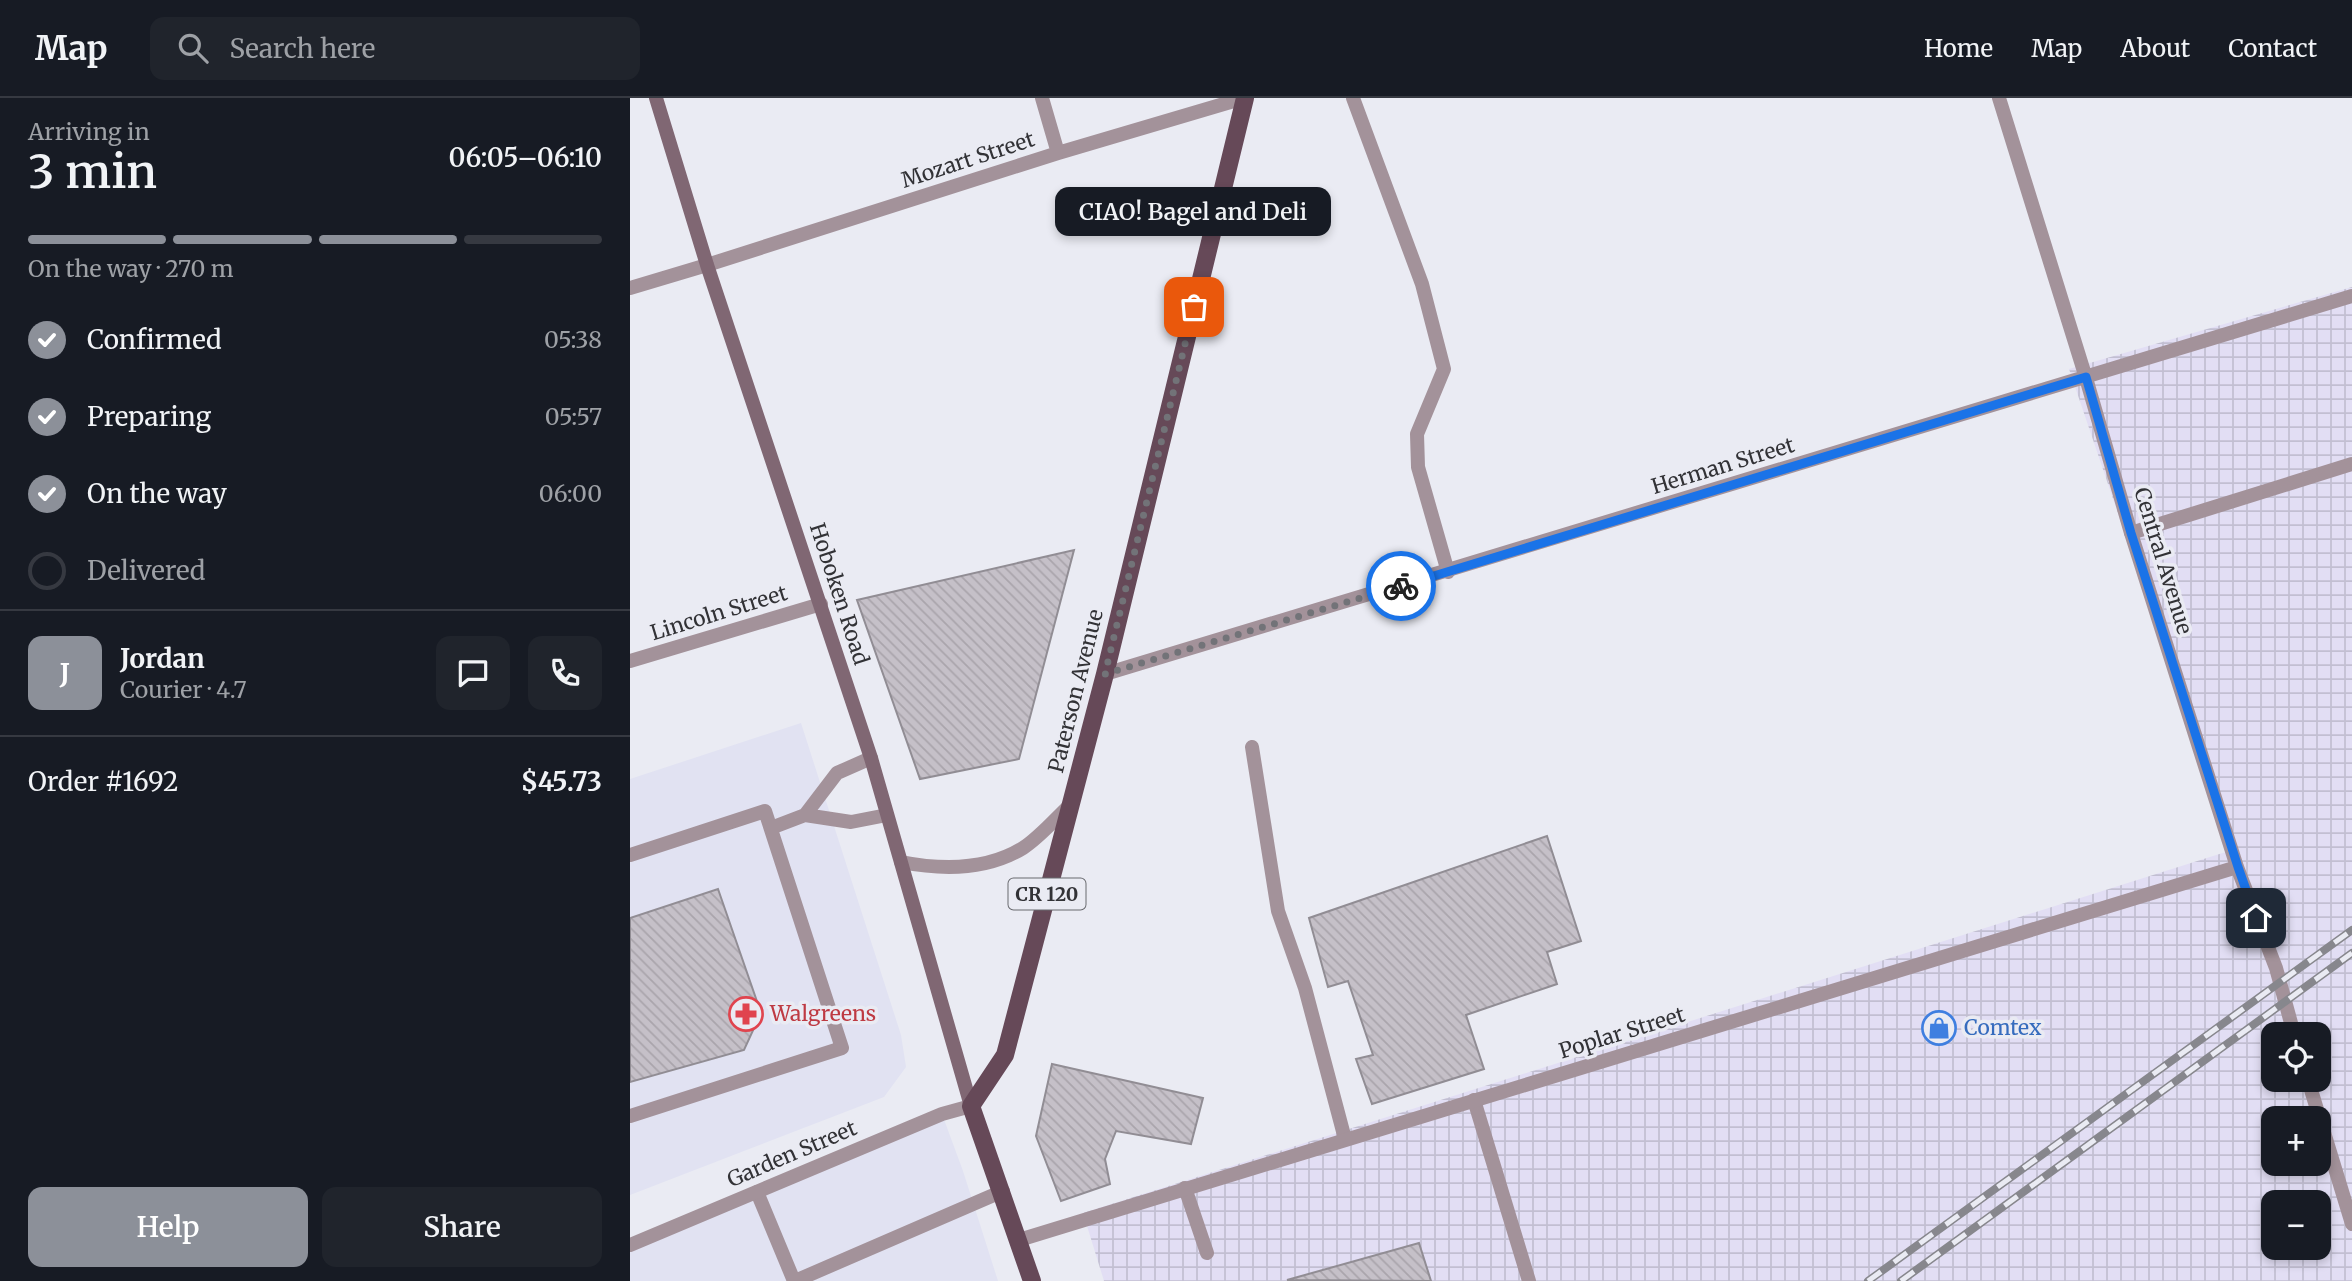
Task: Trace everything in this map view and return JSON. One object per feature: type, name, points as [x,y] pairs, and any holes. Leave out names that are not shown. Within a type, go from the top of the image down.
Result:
[{"type":"main road","name":"Paterson Avenue","points":[[971,1106],[1004,1055],[1105,674],[1245,98]]},
{"type":"main road","points":[[971,1106],[1003,1191],[1032,1281]]},
{"type":"street","name":"Hoboken Road","points":[[656,98],[707,265],[871,758],[971,1106]]},
{"type":"street","points":[[1042,98],[1059,153]]},
{"type":"street","name":"Mozart Street","points":[[630,288],[1059,153],[1245,98]]},
{"type":"street","points":[[1353,98],[1422,284],[1444,369],[1417,434],[1418,467],[1448,572]]},
{"type":"street","name":"Central Avenue","points":[[1999,98],[2086,377],[2131,533],[2238,867],[2276,968],[2291,1022]]},
{"type":"street","name":"Herman Street","points":[[1105,674],[2352,296]]},
{"type":"street","points":[[2131,533],[2352,464]]},
{"type":"street","name":"Lincoln Street","points":[[630,661],[821,604]]},
{"type":"street","points":[[1252,747],[1278,911],[1305,988],[1345,1139]]},
{"type":"street","points":[[805,815],[837,774],[871,758]]},
{"type":"street","points":[[901,862],[958,868],[999,860],[1024,847],[1071,804]]},
{"type":"street","points":[[630,856],[765,810],[842,1048],[630,1116]]},
{"type":"street","points":[[771,828],[805,815],[851,822],[887,815]]},
{"type":"street","name":"Poplar Street","points":[[1019,1240],[2238,867]]},
{"type":"street","points":[[2312,1092],[2352,1224]]},
{"type":"street","points":[[1474,1100],[1530,1281]]},
{"type":"street","name":"Garden Street","points":[[630,1245],[942,1114],[971,1106]]},
{"type":"street","points":[[1185,1188],[1207,1252]]},
{"type":"street","points":[[757,1192],[794,1281],[1003,1191]]},
{"type":"shaded area","points":[[2352,287],[2352,1281],[1104,1281],[1083,1213],[2232,850],[2069,369]]},
{"type":"shaded area","points":[[801,723],[901,1035],[906,1067],[884,1097],[630,1195],[630,779]]},
{"type":"shaded area","points":[[942,1114],[998,1281],[630,1281],[630,1245]]},
{"type":"building","points":[[1074,550],[1019,759],[920,779],[857,600]]},
{"type":"building","points":[[1547,836],[1581,941],[1547,952],[1557,984],[1466,1015],[1484,1069],[1372,1104],[1356,1059],[1373,1055],[1348,981],[1328,987],[1309,918]]},
{"type":"building","points":[[718,889],[761,1013],[744,1050],[630,1082],[630,918]]},
{"type":"building","points":[[1052,1064],[1203,1098],[1191,1144],[1116,1131],[1105,1159],[1110,1184],[1061,1201],[1036,1136]]},
{"type":"building","points":[[1419,1243],[1431,1281],[1287,1280]]},
{"type":"railway","points":[[1868,1281],[2352,930]]},
{"type":"railway","points":[[1901,1281],[2352,953]]},
{"type":"way so far","points":[[1194,307],[1105,674],[1401,586]]},
{"type":"place","name":"CIAO! Bagel and Deli","points":[[1194,307]]},
{"type":"place","name":"Walgreens","points":[[746,1014]]},
{"type":"place","name":"Comtex","points":[[1939,1028]]},
{"type":"route","points":[[1401,586],[2086,377],[2131,533],[2256,918]]}]
